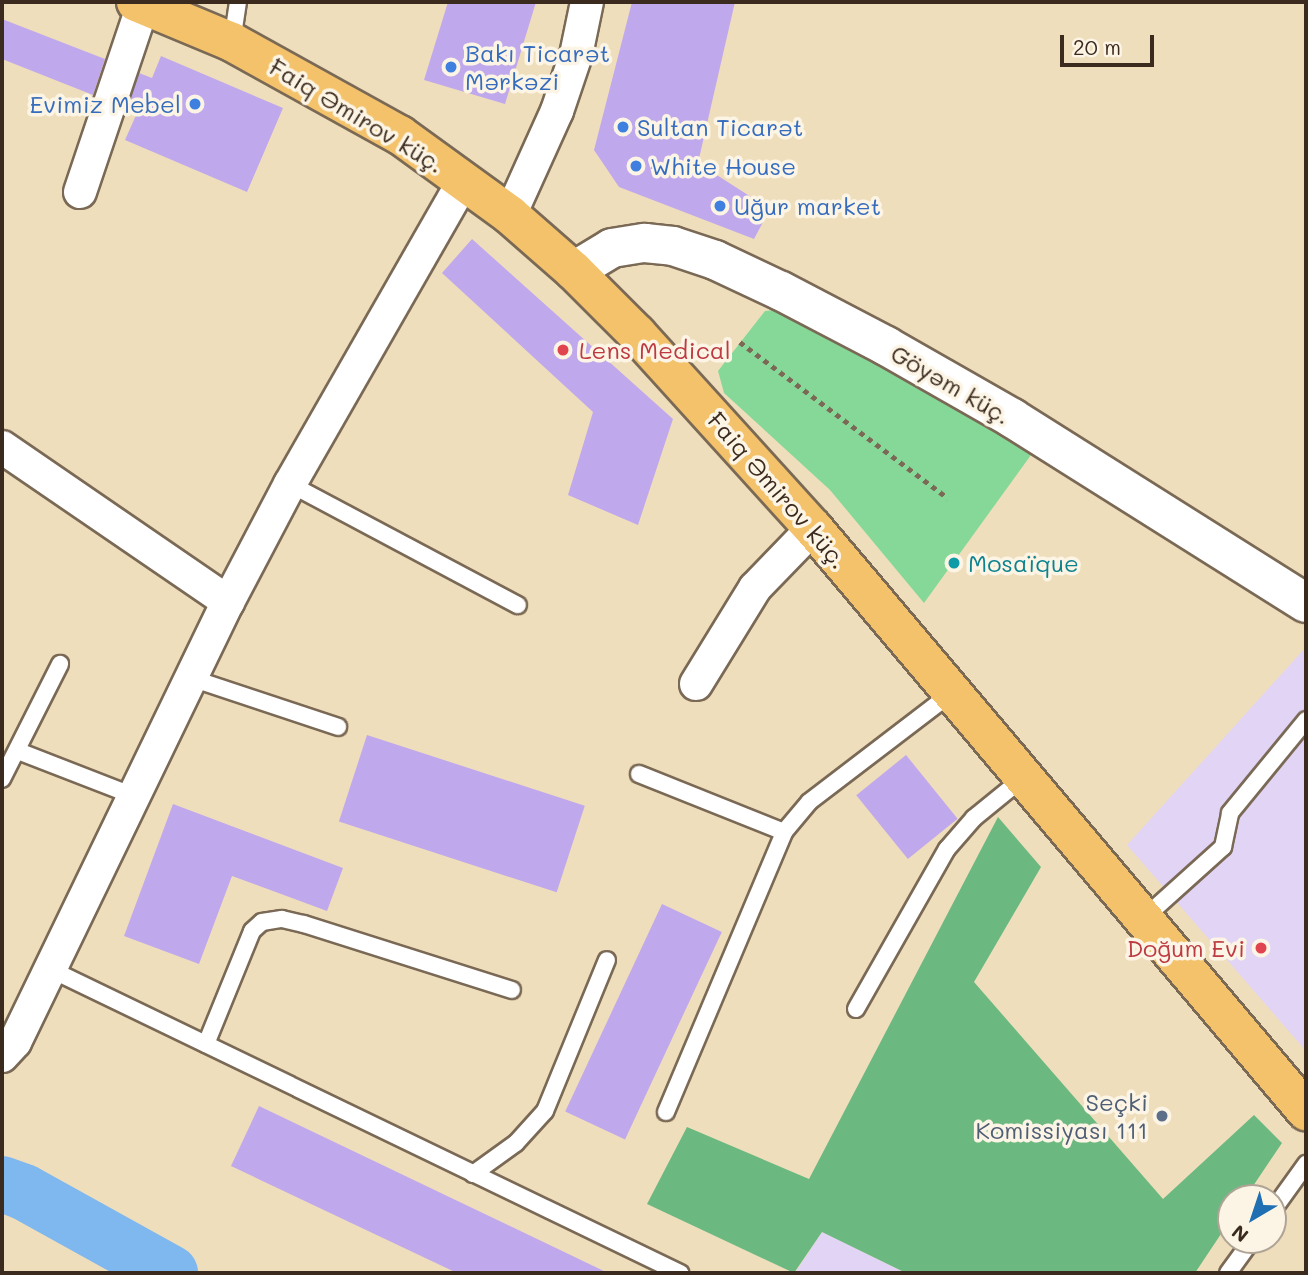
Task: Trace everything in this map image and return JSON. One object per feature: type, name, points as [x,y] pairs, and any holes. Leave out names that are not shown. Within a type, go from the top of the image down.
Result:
[{"type":"highway","name":"Faiq Əmirov küç.","points":[[139,3],[232,42],[356,109],[464,180],[510,215],[574,271],[637,334],[813,528],[1306,1111]]},
{"type":"street","points":[[510,215],[556,111],[576,55],[587,2]]},
{"type":"street","points":[[80,192],[139,3]]},
{"type":"street","points":[[2,1056],[15,1042],[228,601],[290,484],[464,180]]},
{"type":"street","name":"Göyəm küç.","points":[[574,271],[612,248],[645,243],[673,246],[715,260],[886,346],[1012,418],[1306,603]]},
{"type":"street","points":[[2,447],[228,601]]},
{"type":"street","points":[[696,684],[755,589],[813,528]]},
{"type":"lane","points":[[232,42],[238,2]]},
{"type":"lane","points":[[290,484],[519,605]]},
{"type":"lane","points":[[2,779],[60,664]]},
{"type":"lane","points":[[191,678],[338,727]]},
{"type":"lane","points":[[666,1112],[784,832],[809,802],[953,692]]},
{"type":"lane","points":[[1143,919],[1223,847],[1230,813],[1306,720]]},
{"type":"lane","points":[[18,751],[134,796]]},
{"type":"lane","points":[[639,774],[784,832]]},
{"type":"lane","points":[[856,1009],[947,849],[974,818],[1023,778]]},
{"type":"lane","points":[[206,1044],[252,931],[262,922],[282,919],[304,924],[512,990]]},
{"type":"lane","points":[[473,1174],[516,1143],[545,1111],[607,960]]},
{"type":"lane","points":[[50,969],[680,1273]]},
{"type":"lane","points":[[1287,1190],[1306,1164]]},
{"type":"lane","points":[[1228,1273],[1242,1254]]},
{"type":"path","points":[[740,342],[948,498]]},
{"type":"shaded area","name":"Doğum Evi","points":[[1306,647],[1306,1051],[1127,845]]},
{"type":"shaded area","points":[[822,1232],[906,1273],[795,1273]]},
{"type":"green space","points":[[786,309],[1036,448],[924,603],[830,490],[724,393],[718,371],[765,311]]},
{"type":"green space","points":[[998,817],[1041,867],[974,982],[1163,1199],[1254,1115],[1282,1143],[1254,1184],[1217,1184],[1217,1240],[1195,1273],[906,1273],[822,1232],[794,1273],[647,1204],[687,1127],[809,1179]]},
{"type":"building","points":[[448,2],[536,2],[505,104],[424,80]]},
{"type":"building","points":[[632,2],[735,2],[698,163],[770,209],[754,239],[619,187],[594,150]]},
{"type":"building","points":[[2,19],[105,59],[93,95],[2,59]]},
{"type":"building","points":[[161,56],[283,108],[247,192],[125,140],[137,113],[127,109],[139,73],[152,78]]},
{"type":"building","points":[[472,239],[673,419],[638,525],[568,495],[593,412],[442,273]]},
{"type":"building","points":[[367,735],[585,806],[557,892],[339,822]]},
{"type":"building","points":[[906,755],[958,819],[908,859],[856,795]]},
{"type":"building","points":[[173,804],[343,868],[327,911],[232,876],[199,964],[124,936]]},
{"type":"building","points":[[662,904],[722,932],[625,1139],[565,1112]]},
{"type":"building","points":[[259,1106],[608,1273],[457,1273],[231,1166]]},
{"type":"waterway","points":[[2,1184],[24,1192],[170,1273]]},
{"type":"place","name":"Bakı Ticarət Mərkəzi","points":[[451,67]]},
{"type":"place","name":"Evimiz Mebel","points":[[195,104]]},
{"type":"place","name":"Sultan Ticarət","points":[[623,127]]},
{"type":"place","name":"White House","points":[[636,166]]},
{"type":"place","name":"Uğur market","points":[[720,206]]},
{"type":"place","name":"Lens Medical","points":[[563,350]]},
{"type":"place","name":"Mosaïque","points":[[954,563]]},
{"type":"place","name":"Doğum Evi","points":[[1261,948]]},
{"type":"place","name":"Seçki Komissiyası 111","points":[[1162,1116]]}]
